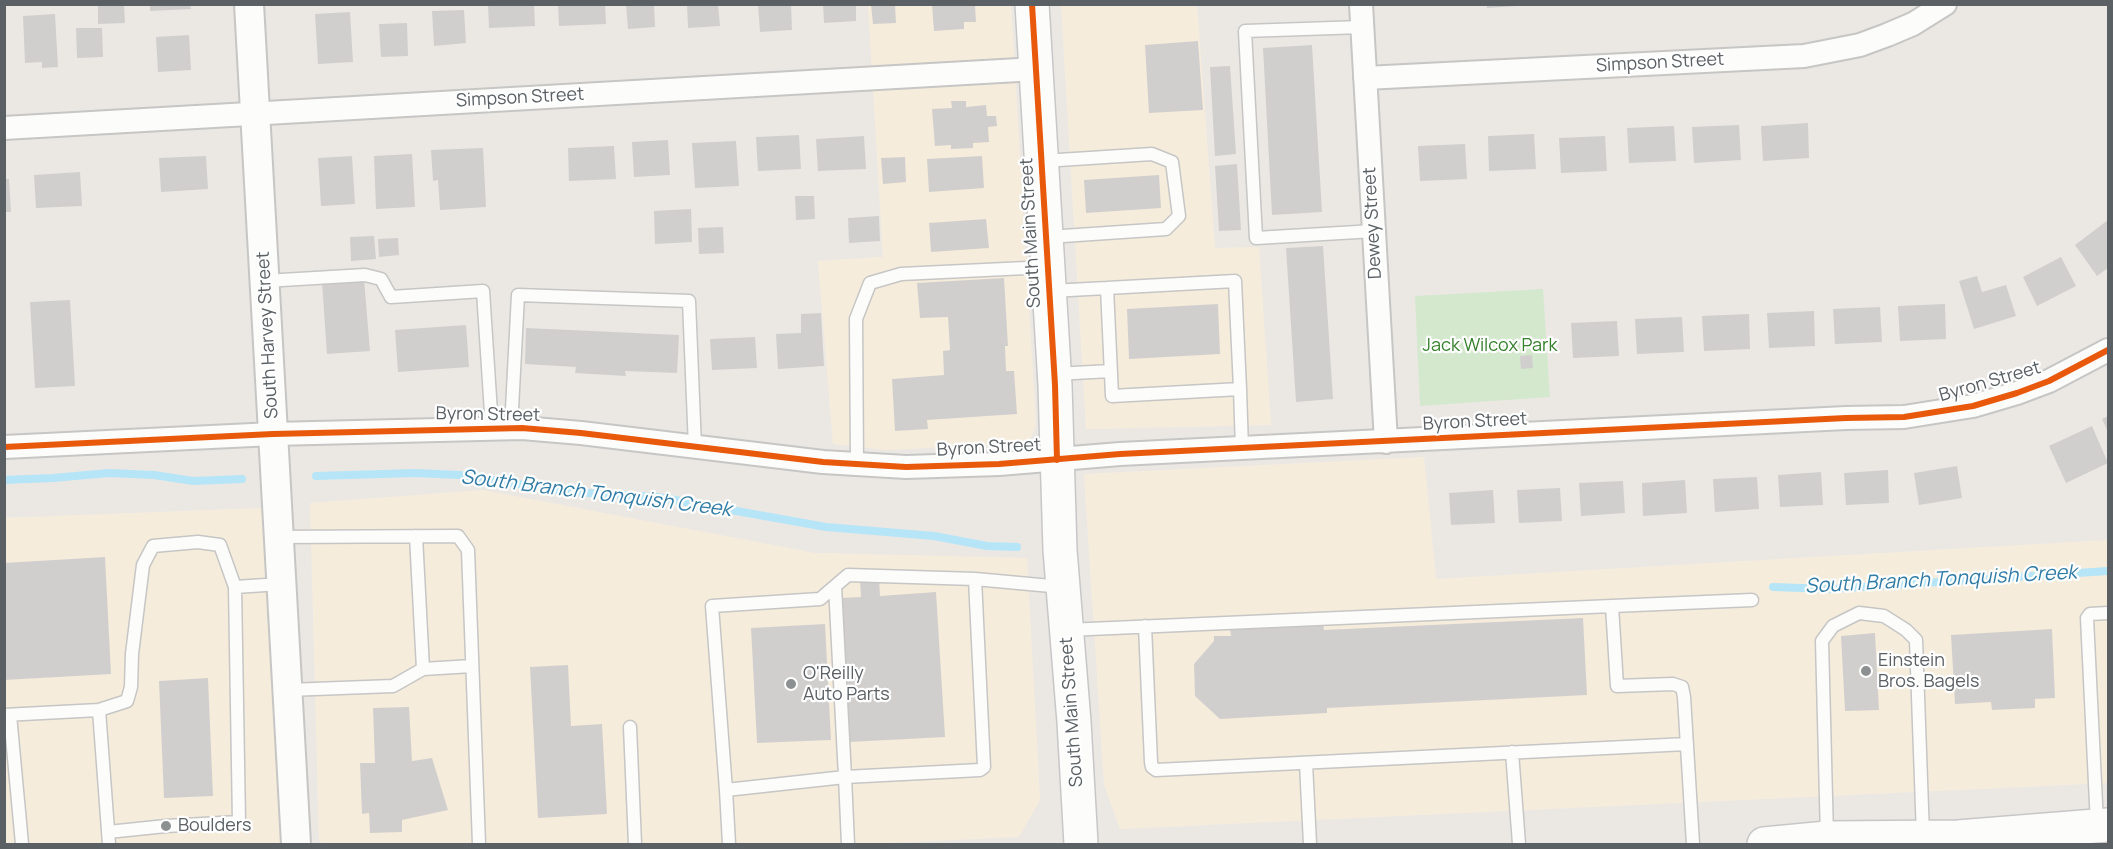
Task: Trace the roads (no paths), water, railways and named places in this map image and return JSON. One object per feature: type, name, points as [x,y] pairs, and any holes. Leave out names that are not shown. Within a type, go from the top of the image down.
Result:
[{"type":"main road","name":"South Main Street","points":[[1032,4],[1054,375],[1063,587],[1081,844]]},
{"type":"main road","points":[[1764,844],[1995,839],[2103,825]]},
{"type":"street","name":"South Harvey Street","points":[[249,4],[296,844]]},
{"type":"street","name":"Dewey Street","points":[[1361,4],[1386,442]]},
{"type":"street","name":"Simpson Street","points":[[1365,78],[1804,56],[1851,47],[1887,35],[1913,24],[1945,4]]},
{"type":"street","name":"Simpson Street","points":[[4,128],[1036,69]]},
{"type":"street","name":"Byron Street","points":[[4,447],[273,434],[502,428],[581,433],[857,464],[906,467],[1058,460],[1846,418],[1904,417],[1972,406],[2017,393],[2049,381],[2109,350]]},
{"type":"lane","points":[[1362,27],[1245,31],[1256,238],[1374,231]]},
{"type":"lane","points":[[857,464],[856,319],[870,283],[901,274],[1048,265],[1166,229],[1179,216],[1172,162],[1152,154],[1042,161]]},
{"type":"lane","points":[[1048,265],[1107,288],[1235,280],[1242,449]]},
{"type":"lane","points":[[265,281],[365,275],[381,279],[391,297],[483,291],[502,428]]},
{"type":"lane","points":[[1107,288],[1112,396],[1240,389]]},
{"type":"lane","points":[[502,428],[518,295],[689,301],[695,447]]},
{"type":"lane","points":[[1054,375],[1111,371]]},
{"type":"lane","points":[[416,536],[423,669]]},
{"type":"lane","points":[[279,537],[458,536],[468,550],[479,844]]},
{"type":"lane","points":[[22,844],[7,715],[99,711],[127,701],[131,687],[132,654],[143,565],[153,546],[198,542],[220,545],[235,587],[239,822],[166,826],[109,838],[99,711]]},
{"type":"lane","points":[[729,844],[712,606],[820,599],[848,575],[975,579],[1063,587]]},
{"type":"lane","points":[[726,790],[845,777],[980,770],[984,767],[975,579]]},
{"type":"lane","points":[[235,587],[281,584]]},
{"type":"lane","points":[[835,586],[848,844]]},
{"type":"lane","points":[[1067,630],[1752,600]]},
{"type":"lane","points":[[1612,606],[1617,686],[1673,684],[1682,687],[1693,844]]},
{"type":"lane","points":[[2103,825],[2087,618],[2090,614],[2109,613]]},
{"type":"lane","points":[[1827,841],[1822,641],[1833,626],[1859,614],[1884,616],[1906,630],[1916,640],[1924,841]]},
{"type":"lane","points":[[1145,626],[1152,767],[1156,770],[1687,744]]},
{"type":"lane","points":[[288,690],[393,686],[423,669],[472,666]]},
{"type":"lane","points":[[630,727],[635,844]]},
{"type":"lane","points":[[1512,753],[1520,844]]},
{"type":"lane","points":[[1306,762],[1310,844]]},
{"type":"waterway","name":"South Branch Tonquish Creek","points":[[4,480],[109,473],[154,475],[193,481],[242,479]]},
{"type":"waterway","name":"South Branch Tonquish Creek","points":[[316,476],[415,473],[460,475],[571,492],[658,497],[826,527],[934,536],[987,546],[1017,547]]},
{"type":"waterway","name":"South Branch Tonquish Creek","points":[[1773,587],[1831,589],[2108,571]]},
{"type":"place","name":"Einstein Bros. Bagels","points":[[1866,671]]},
{"type":"place","name":"O'Reilly Auto Parts","points":[[791,684]]},
{"type":"place","name":"Boulders","points":[[166,826]]},
{"type":"park label","name":"Jack Wilcox Park","points":[[1490,346]]}]
